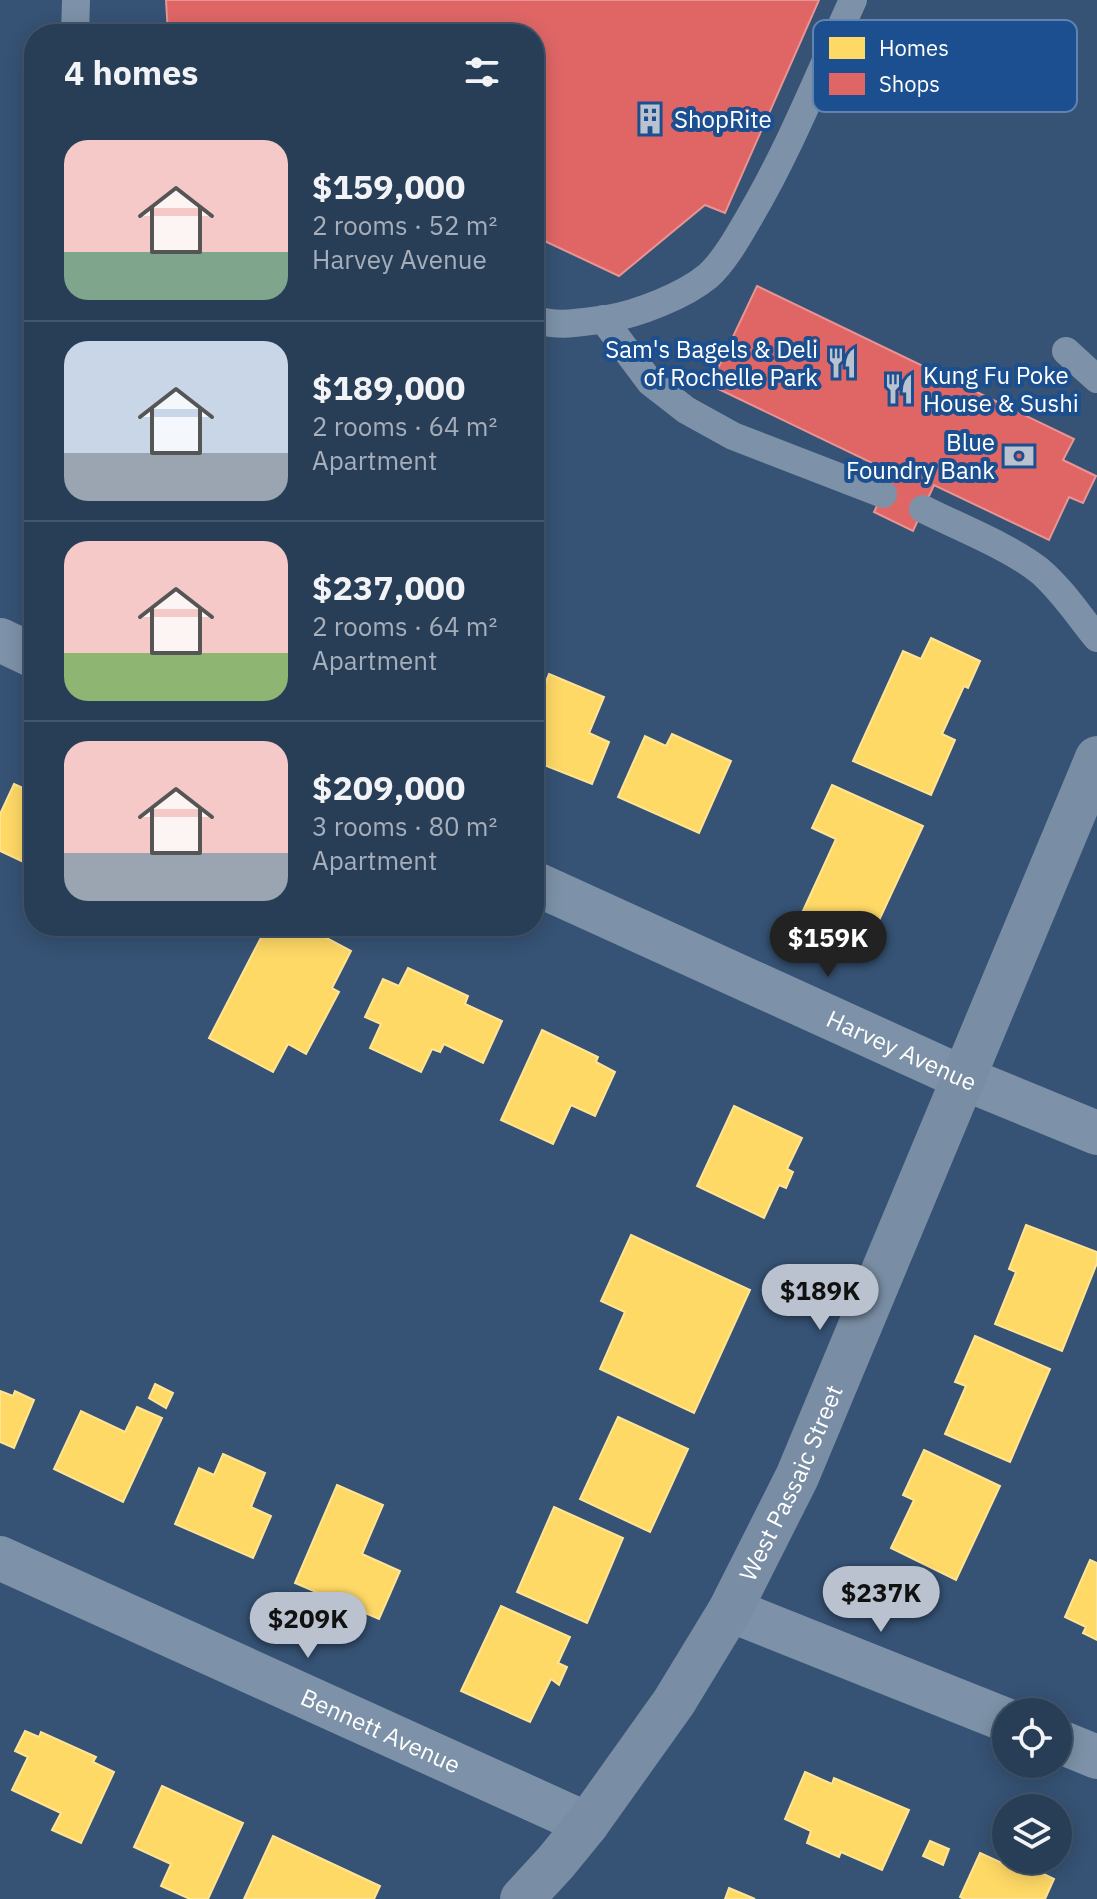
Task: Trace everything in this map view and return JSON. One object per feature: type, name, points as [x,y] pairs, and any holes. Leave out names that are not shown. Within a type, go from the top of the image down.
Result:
[{"type":"main road","name":"West Passaic Street","points":[[522,1899],[587,1824],[674,1702],[730,1610],[797,1477],[1097,758]]},
{"type":"street","points":[[0,640],[24,651]]},
{"type":"street","name":"Harvey Avenue","points":[[544,888],[963,1078],[1097,1133]]},
{"type":"street","name":"Bennett Avenue","points":[[0,1558],[587,1824]]},
{"type":"street","points":[[730,1610],[992,1714]]},
{"type":"street","points":[[1072,1747],[1097,1757]]},
{"type":"lane","points":[[75,24],[76,0]]},
{"type":"lane","points":[[844,20],[853,0]]},
{"type":"lane","points":[[544,323],[579,323],[620,317],[652,307],[708,276],[734,243],[769,185],[813,88]]},
{"type":"lane","points":[[603,319],[650,382],[686,410],[733,436],[883,494]]},
{"type":"lane","points":[[1097,346],[1077,352],[1066,351],[1097,379]]},
{"type":"lane","points":[[923,509],[1007,550],[1038,569],[1097,638]]},
{"type":"building: Homes","points":[[931,638],[980,661],[968,688],[964,686],[942,734],[955,740],[931,795],[853,761],[903,651],[921,659]]},
{"type":"building: Homes","points":[[549,674],[604,697],[589,733],[609,742],[592,784],[544,765],[544,687]]},
{"type":"building: Homes","points":[[672,734],[731,761],[699,833],[618,797],[645,736],[666,746]]},
{"type":"building: Homes","points":[[14,784],[24,788],[24,862],[0,851],[0,814]]},
{"type":"building: Homes","points":[[832,785],[923,826],[868,944],[802,913],[836,839],[812,828]]},
{"type":"building: Homes","points":[[262,936],[323,936],[351,951],[332,988],[339,992],[306,1054],[288,1044],[273,1072],[209,1038]]},
{"type":"building: Homes","points":[[408,968],[468,996],[465,1004],[502,1021],[483,1063],[444,1044],[440,1052],[432,1049],[421,1072],[370,1048],[381,1024],[365,1017],[383,979],[399,986]]},
{"type":"building: Homes","points":[[542,1030],[598,1057],[596,1062],[615,1072],[595,1116],[571,1105],[553,1144],[501,1120]]},
{"type":"building: Homes","points":[[734,1106],[802,1138],[787,1169],[793,1172],[786,1188],[779,1185],[764,1218],[697,1186]]},
{"type":"building: Homes","points":[[1026,1225],[1097,1252],[1097,1263],[1062,1351],[995,1324],[1016,1272],[1009,1269]]},
{"type":"building: Homes","points":[[631,1235],[750,1290],[694,1413],[600,1369],[625,1312],[601,1301]]},
{"type":"building: Homes","points":[[975,1336],[1050,1369],[1010,1462],[945,1434],[966,1386],[955,1382]]},
{"type":"building: Homes","points":[[155,1384],[173,1393],[166,1408],[149,1398]]},
{"type":"building: Homes","points":[[0,1391],[13,1396],[15,1391],[34,1400],[14,1448],[0,1442]]},
{"type":"building: Homes","points":[[137,1407],[162,1418],[123,1502],[54,1469],[81,1411],[125,1432]]},
{"type":"building: Homes","points":[[618,1417],[688,1449],[650,1532],[580,1499]]},
{"type":"building: Homes","points":[[924,1450],[1000,1486],[956,1580],[891,1548],[914,1500],[903,1495]]},
{"type":"building: Homes","points":[[223,1454],[265,1473],[251,1507],[271,1516],[253,1558],[175,1524],[199,1468],[214,1475]]},
{"type":"building: Homes","points":[[337,1485],[383,1505],[362,1554],[400,1571],[379,1619],[295,1583]]},
{"type":"building: Homes","points":[[554,1507],[623,1538],[587,1623],[517,1592]]},
{"type":"building: Homes","points":[[1090,1560],[1097,1563],[1097,1640],[1083,1633],[1086,1627],[1065,1617]]},
{"type":"building: Homes","points":[[501,1606],[570,1637],[558,1663],[567,1667],[559,1685],[551,1679],[530,1722],[461,1691]]},
{"type":"building: Homes","points":[[25,1731],[39,1737],[41,1732],[96,1757],[93,1762],[114,1772],[81,1843],[52,1830],[61,1813],[12,1790],[28,1757],[15,1751]]},
{"type":"building: Homes","points":[[805,1772],[832,1784],[834,1778],[909,1810],[882,1870],[841,1852],[839,1857],[807,1843],[811,1831],[785,1819]]},
{"type":"building: Homes","points":[[162,1786],[243,1823],[208,1899],[190,1899],[161,1886],[171,1864],[134,1847]]},
{"type":"building: Homes","points":[[273,1836],[380,1886],[374,1899],[244,1899]]},
{"type":"building: Homes","points":[[930,1841],[949,1849],[943,1865],[923,1856]]},
{"type":"building: Homes","points":[[980,1853],[992,1858],[992,1874],[1044,1874],[1054,1879],[1045,1899],[960,1897]]},
{"type":"building: Homes","points":[[729,1888],[755,1899],[725,1899]]},
{"type":"building: Shops","name":"ShopRite","points":[[166,0],[819,0],[725,213],[705,205],[619,276],[544,241],[544,24],[167,24]]},
{"type":"building: Shops","points":[[757,286],[1074,439],[1063,460],[1096,476],[1083,503],[1069,497],[1049,540],[934,485],[913,531],[874,512],[893,473],[710,385]]},
{"type":"place","name":"ShopRite","points":[[650,119]]},
{"type":"place","name":"Sam's Bagels & Deli of Rochelle Park","points":[[842,363]]},
{"type":"place","name":"Kung Fu Poke House & Sushi","points":[[899,389]]},
{"type":"place","name":"Blue Foundry Bank","points":[[1019,456]]}]
